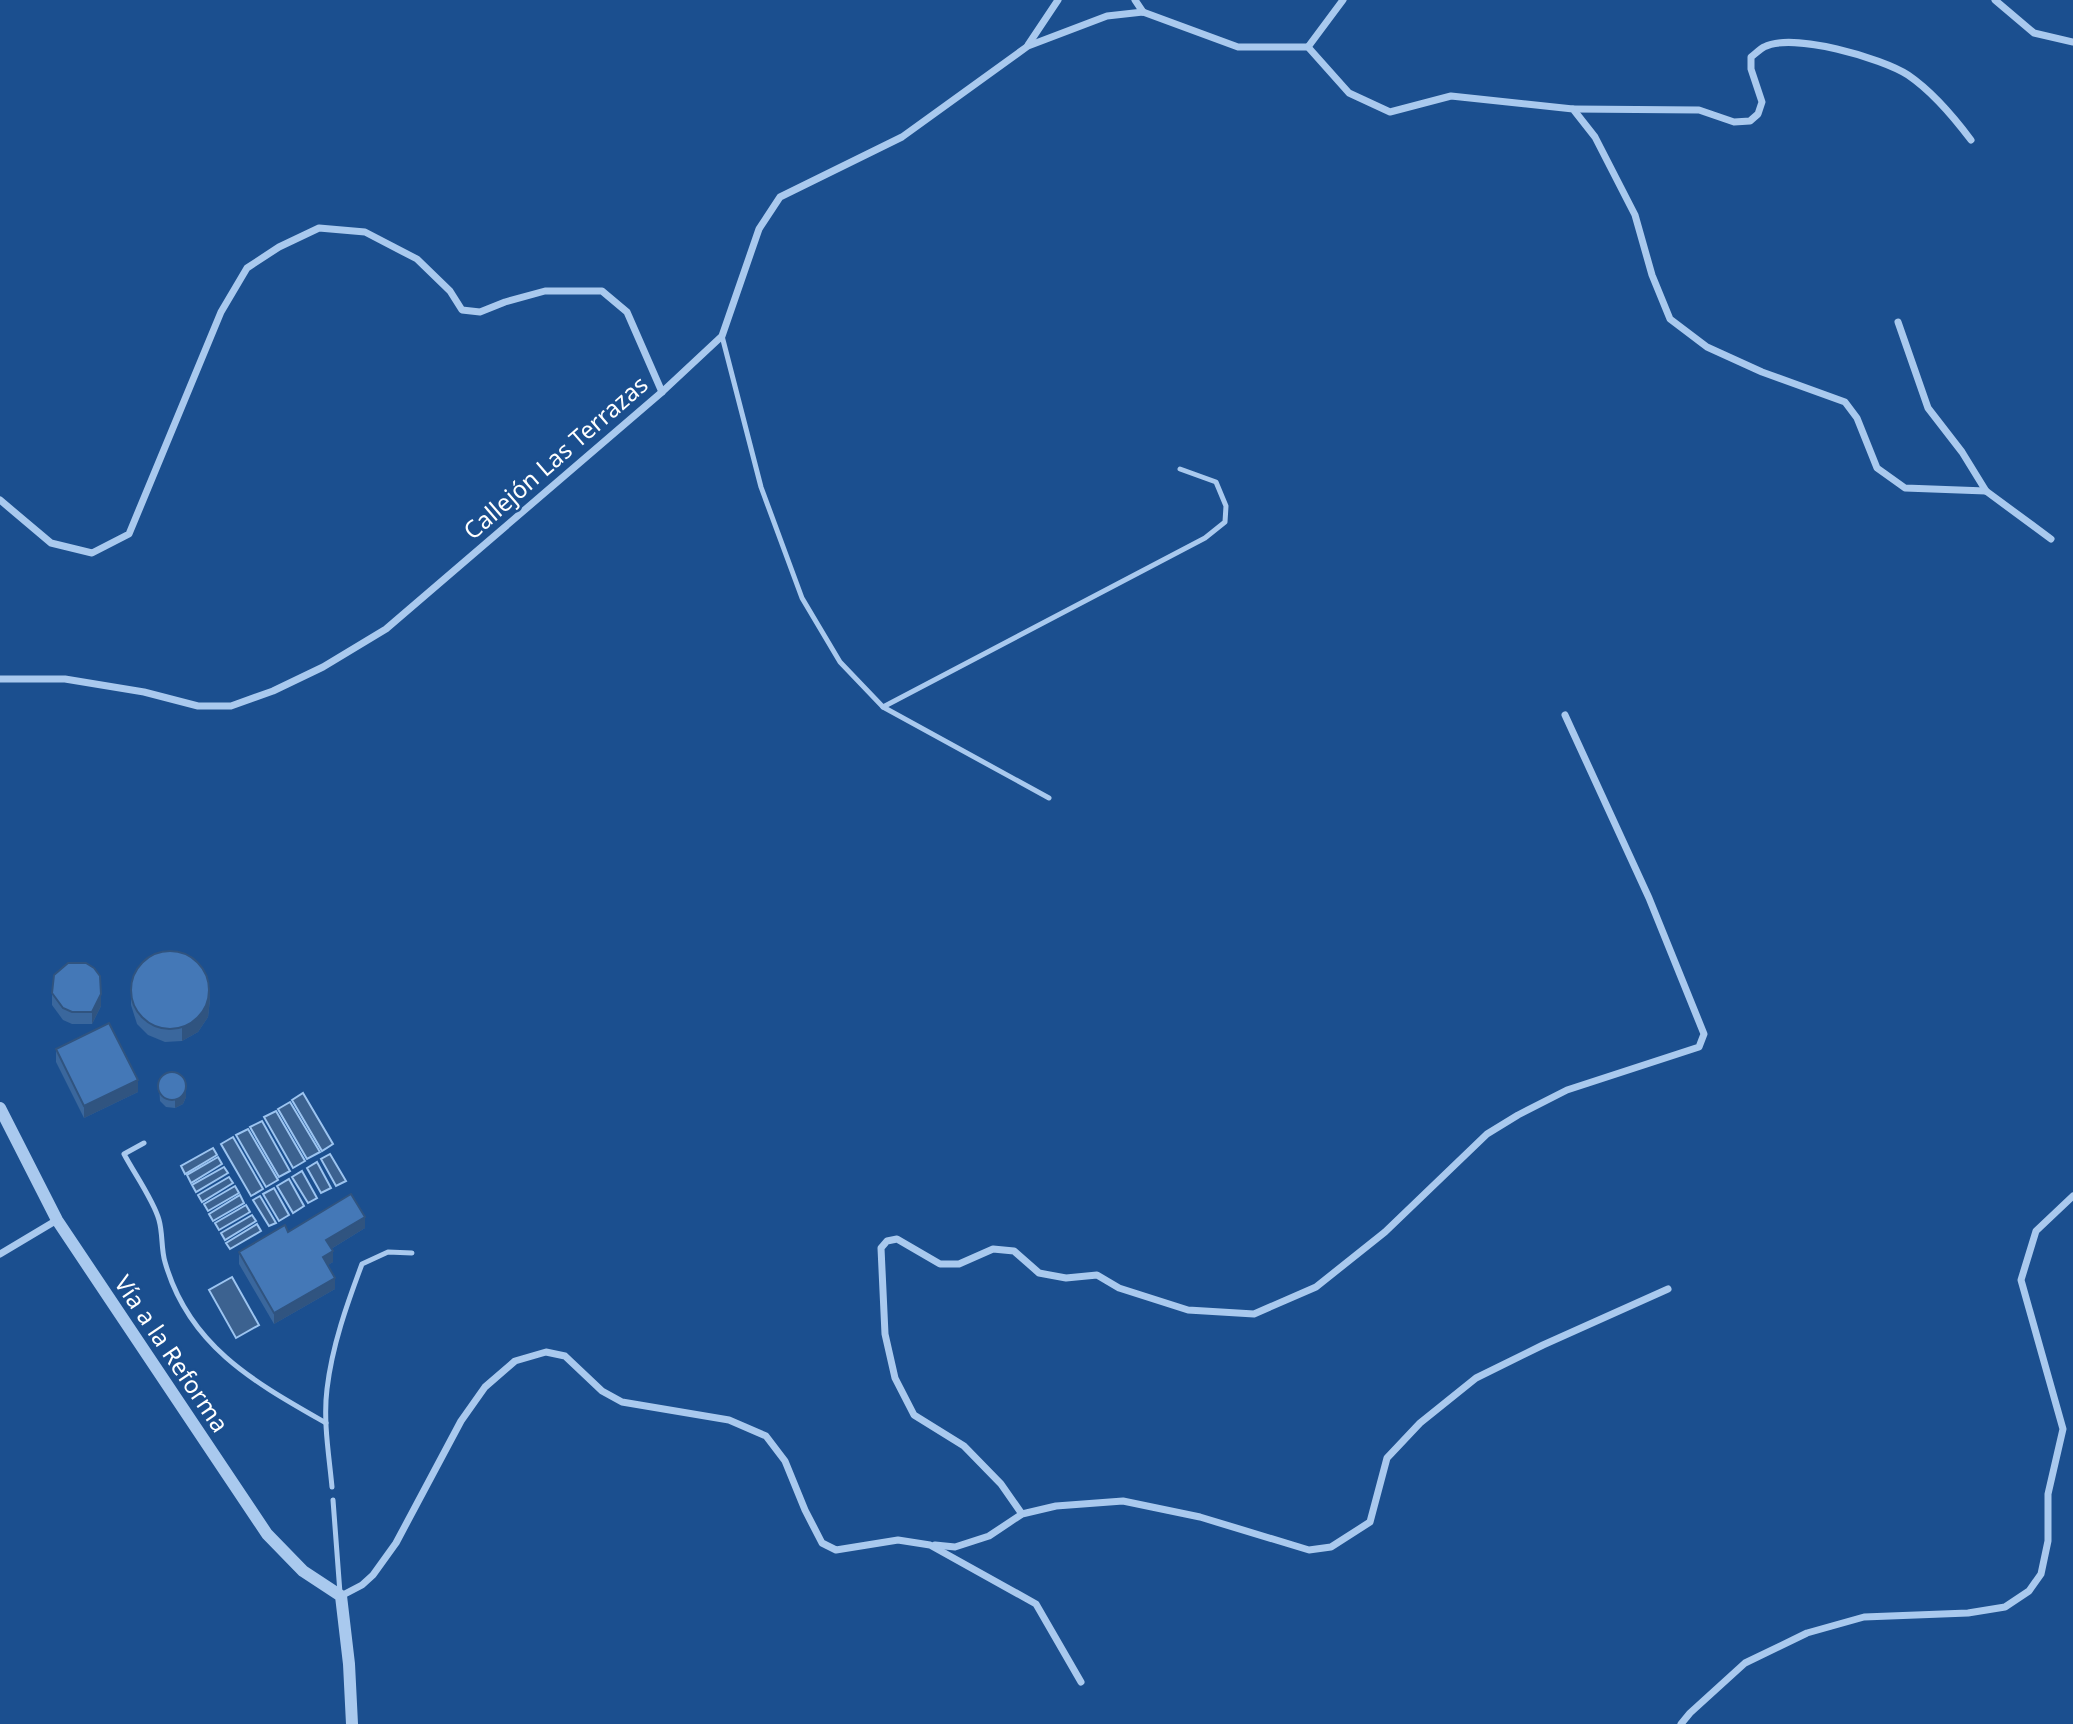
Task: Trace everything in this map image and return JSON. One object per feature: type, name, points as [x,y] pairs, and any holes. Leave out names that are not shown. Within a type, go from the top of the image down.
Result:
[{"type":"street","points":[[1028,46],[1058,0]]},
{"type":"street","points":[[1135,0],[1143,12]]},
{"type":"street","points":[[1308,47],[1343,0]]},
{"type":"street","points":[[1995,0],[2034,33],[2073,42]]},
{"type":"street","points":[[1028,46],[1107,16],[1143,12],[1238,47],[1308,47],[1349,93],[1390,112],[1451,96],[1573,109],[1699,110],[1734,122],[1750,121],[1758,114],[1762,102],[1751,69],[1751,57],[1765,46],[1823,44],[1868,57],[1907,75],[1950,111],[1971,140]]},
{"type":"street","name":"Callejón Las Terrazas","points":[[0,679],[65,679],[144,692],[198,706],[231,706],[273,691],[323,667],[386,629],[662,392],[722,336],[760,229],[780,197],[902,137],[1028,46]]},
{"type":"street","points":[[1573,109],[1595,137],[1635,215],[1670,319],[1707,347],[1762,372],[1845,402],[1857,418],[1877,468],[1905,488],[1986,491]]},
{"type":"street","points":[[0,500],[51,543],[92,553],[129,534],[221,312],[247,268],[279,247],[318,228],[365,232],[417,259],[450,290],[462,310],[480,312],[545,291],[602,291],[628,312],[662,392]]},
{"type":"street","points":[[1898,322],[1928,408],[1962,452],[1986,491],[2051,539]]},
{"type":"street","points":[[1022,1514],[1001,1484],[964,1446],[914,1415],[895,1378],[885,1334],[881,1248],[887,1241],[897,1239],[940,1265],[958,1264],[993,1249],[1014,1251],[1039,1273],[1066,1278],[1097,1275],[1119,1288],[1188,1310],[1254,1314],[1316,1287],[1385,1232],[1487,1134],[1518,1115],[1567,1090],[1699,1047],[1704,1034],[1649,898],[1565,715]]},
{"type":"street","name":"Vía a la Reforma","points":[[0,1108],[57,1220],[267,1534],[303,1571],[341,1596]]},
{"type":"street","points":[[1681,1724],[1745,1663],[1807,1633],[1864,1617],[1968,1613],[2005,1607],[2029,1591],[2041,1574],[2048,1541],[2048,1494],[2063,1429],[2021,1280],[2036,1231],[2073,1196]]},
{"type":"street","points":[[0,1254],[57,1220]]},
{"type":"street","points":[[352,1724],[349,1664],[341,1596],[362,1585],[373,1575],[396,1543],[461,1421],[485,1387],[514,1361],[546,1352],[565,1356],[602,1391],[622,1402],[729,1420],[766,1436],[785,1461],[822,1543],[836,1550],[898,1540],[956,1547],[989,1536],[1022,1514],[1056,1506],[1123,1501],[1200,1517],[1309,1550],[1331,1547],[1370,1522],[1387,1458],[1420,1423],[1476,1378],[1668,1289]]},
{"type":"street","points":[[930,1545],[1036,1604],[1080,1682]]},
{"type":"lane","points":[[722,336],[761,487],[802,598],[840,662],[883,707],[1049,797]]},
{"type":"lane","points":[[883,707],[1205,538],[1225,522],[1226,506],[1216,482],[1180,469]]},
{"type":"lane","points":[[144,1143],[124,1154],[159,1219],[165,1262],[195,1325],[221,1355],[251,1377],[326,1423]]},
{"type":"lane","points":[[332,1487],[326,1423],[327,1390],[344,1312],[362,1264],[388,1252],[412,1253]]},
{"type":"lane","points":[[333,1500],[341,1596]]},
{"type":"water","points":[[303,1093],[333,1144],[322,1151],[292,1100]]},
{"type":"water","points":[[290,1102],[320,1152],[307,1159],[278,1109]]},
{"type":"water","points":[[276,1111],[305,1161],[293,1168],[264,1117]]},
{"type":"water","points":[[262,1121],[290,1171],[279,1177],[250,1127]]},
{"type":"water","points":[[248,1129],[278,1180],[266,1187],[236,1135]]},
{"type":"water","points":[[233,1137],[263,1189],[251,1196],[221,1144]]},
{"type":"water","points":[[213,1148],[217,1155],[185,1174],[181,1166]]},
{"type":"water","points":[[330,1154],[346,1181],[336,1186],[321,1159]]},
{"type":"water","points":[[218,1157],[222,1164],[191,1183],[187,1175]]},
{"type":"water","points":[[317,1162],[331,1188],[321,1193],[307,1168]]},
{"type":"water","points":[[224,1167],[228,1173],[196,1192],[192,1185]]},
{"type":"water","points":[[302,1171],[317,1198],[308,1203],[292,1177]]},
{"type":"water","points":[[229,1177],[233,1183],[202,1202],[198,1195]]},
{"type":"water","points":[[289,1179],[304,1206],[293,1213],[277,1186]]},
{"type":"water","points":[[235,1186],[239,1193],[208,1211],[204,1204]]},
{"type":"water","points":[[274,1188],[289,1215],[279,1221],[263,1194]]},
{"type":"water","points":[[240,1195],[244,1203],[213,1221],[209,1214]]},
{"type":"water","points":[[260,1196],[276,1223],[269,1226],[253,1200]]},
{"type":"water","points":[[246,1205],[250,1212],[219,1230],[215,1223]]},
{"type":"water","points":[[252,1215],[256,1221],[225,1240],[221,1233]]},
{"type":"water","points":[[257,1224],[261,1231],[230,1249],[226,1243]]},
{"type":"water","points":[[232,1277],[259,1325],[236,1338],[209,1290]]},
{"type":"building","points":[[162,951],[178,951],[192,957],[203,968],[209,982],[209,998],[203,1012],[192,1023],[178,1029],[162,1029],[148,1023],[137,1012],[131,998],[131,982],[137,968],[148,957]]},
{"type":"building","points":[[68,963],[86,963],[100,976],[101,994],[92,1012],[72,1012],[63,1008],[52,993],[54,975]]},
{"type":"building","points":[[109,1023],[138,1080],[84,1106],[56,1049]]},
{"type":"building","points":[[172,1072],[182,1076],[186,1086],[182,1096],[172,1100],[162,1096],[158,1086],[162,1076]]},
{"type":"building","points":[[351,1194],[365,1217],[326,1240],[333,1251],[323,1257],[335,1278],[274,1313],[239,1252],[285,1225],[288,1232]]}]
